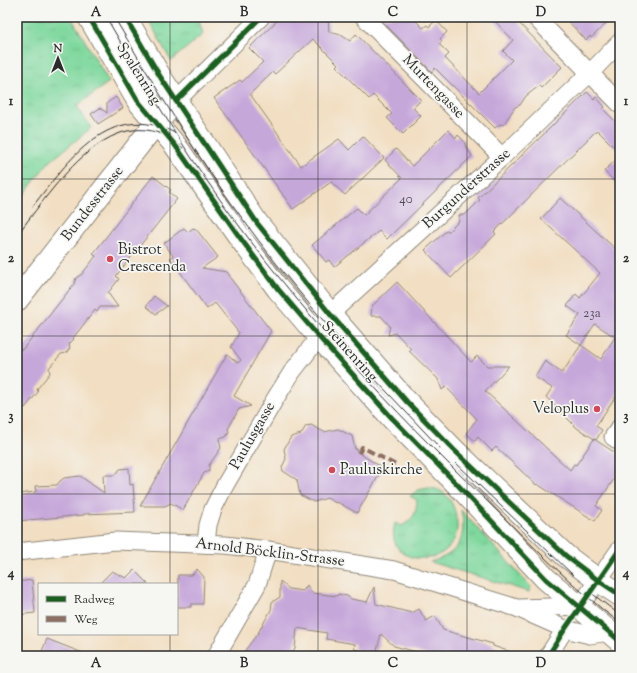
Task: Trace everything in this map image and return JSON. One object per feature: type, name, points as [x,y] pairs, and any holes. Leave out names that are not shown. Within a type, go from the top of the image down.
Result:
[{"type":"main road","name":"Spalenring","points":[[89,17],[138,101],[167,111]]},
{"type":"main road","name":"Spalenring","points":[[125,17],[167,111]]},
{"type":"main road","name":"Bundesstrasse","points":[[17,300],[167,111]]},
{"type":"main road","name":"Steinenring","points":[[167,111],[330,314],[407,402],[454,450],[566,556],[620,595]]},
{"type":"main road","name":"Steinenring","points":[[167,111],[175,145],[236,233],[278,289],[392,418],[476,504],[543,576],[580,606],[614,637]]},
{"type":"street","points":[[108,17],[147,84],[167,111],[261,17]]},
{"type":"street","name":"Murtengasse","points":[[364,17],[502,157]]},
{"type":"street","points":[[535,17],[620,104]]},
{"type":"street","name":"Burgunderstrasse","points":[[319,337],[330,314],[502,157],[590,73],[620,42]]},
{"type":"street","name":"Paulusgasse","points":[[206,544],[208,525],[212,509],[224,487],[292,372],[319,337]]},
{"type":"street","points":[[620,426],[613,437],[620,442]]},
{"type":"street","name":"Arnold Böcklin-Strasse","points":[[17,552],[115,541],[206,544],[268,550],[394,570],[517,608],[565,629],[590,635],[614,637]]},
{"type":"street","points":[[580,606],[620,549]]},
{"type":"street","points":[[216,656],[256,585],[268,550]]},
{"type":"street","name":"Arnold Böcklin-Strasse","points":[[517,608],[580,606]]},
{"type":"street","points":[[548,656],[565,629]]},
{"type":"green space","points":[[17,17],[71,17],[109,82],[77,106],[91,128],[47,164],[17,204]]},
{"type":"green space","points":[[147,17],[198,17],[203,34],[171,61]]},
{"type":"green space","points":[[428,488],[443,492],[449,498],[453,506],[457,527],[452,543],[442,553],[428,558],[413,558],[401,552],[394,540],[395,523],[402,526],[414,516],[417,500],[410,496],[418,490]]},
{"type":"green space","points":[[461,510],[531,587],[529,592],[430,562],[448,555],[459,544],[463,529]]},
{"type":"building","points":[[281,17],[328,17],[329,32],[341,35],[350,41],[356,34],[421,100],[413,108],[421,116],[403,134],[387,118],[392,114],[373,95],[369,99],[336,66],[338,64],[313,39],[275,74],[273,72],[250,94],[301,166],[339,139],[349,150],[363,136],[384,158],[345,195],[331,182],[293,209],[214,98],[240,80],[242,82],[263,62],[249,48]]},
{"type":"building","points":[[378,17],[412,17],[423,28],[427,25],[429,27],[436,20],[447,32],[440,39],[442,41],[439,44],[449,54],[445,58],[479,93],[512,60],[503,51],[513,40],[491,17],[513,17],[562,67],[541,88],[539,86],[526,96],[520,105],[515,107],[503,125],[500,124],[495,128],[435,68],[432,72]]},
{"type":"building","points":[[564,17],[613,17],[591,38],[590,36],[586,40]]},
{"type":"building","points":[[587,92],[594,99],[596,97],[605,107],[603,109],[620,126],[620,153],[597,130],[494,232],[496,234],[451,278],[425,250],[446,231],[449,231],[459,221],[459,215],[465,215],[480,200],[478,198]]},
{"type":"building","points":[[116,97],[123,108],[98,124],[91,114],[100,108],[107,113],[107,103]]},
{"type":"building","points":[[448,130],[456,138],[458,135],[465,142],[465,145],[472,156],[387,239],[379,231],[334,267],[329,260],[326,262],[312,245],[357,208],[364,215],[402,178],[385,160],[396,149],[412,166]]},
{"type":"building","points":[[620,156],[620,187],[604,171]]},
{"type":"building","points":[[153,176],[171,190],[169,192],[177,199],[116,276],[119,279],[108,293],[118,307],[100,307],[97,312],[95,310],[69,344],[70,348],[66,353],[61,354],[49,368],[50,373],[37,389],[38,392],[25,408],[17,401],[17,350],[23,349],[74,284],[76,278],[82,274],[96,256],[93,254]]},
{"type":"building","points":[[560,198],[620,253],[620,390],[596,426],[602,430],[596,440],[577,428],[546,397],[552,388],[535,377],[545,361],[562,373],[581,345],[566,335],[580,315],[567,306],[576,294],[580,298],[600,273],[541,219]],"holes":[[[595,324],[615,337],[601,359],[581,345]]]},
{"type":"building","points":[[184,228],[188,232],[193,228],[196,229],[218,257],[202,268],[227,272],[271,331],[234,396],[251,406],[239,409],[228,429],[229,432],[226,437],[219,439],[221,448],[209,465],[209,471],[204,473],[183,510],[171,503],[165,506],[140,506],[227,354],[238,363],[241,360],[231,347],[239,333],[215,303],[207,309],[170,258],[173,256],[164,243]]},
{"type":"building","points":[[397,282],[471,362],[477,356],[487,366],[509,366],[485,391],[570,470],[574,464],[576,465],[594,439],[620,456],[620,470],[596,506],[602,510],[595,521],[537,484],[536,485],[496,447],[492,451],[478,437],[475,441],[466,433],[477,419],[446,387],[442,390],[438,379],[409,351],[411,349],[396,333],[388,335],[390,326],[381,316],[371,316],[372,306]]},
{"type":"building","points":[[154,296],[167,306],[156,314],[146,306]]},
{"type":"building","name":"Pauluskirche","points":[[311,425],[324,432],[338,429],[352,436],[357,452],[383,468],[357,513],[327,498],[314,502],[300,495],[297,480],[283,471],[282,467],[286,459],[284,449],[291,437],[301,434],[306,426]]},
{"type":"building","points":[[129,468],[130,485],[133,484],[135,512],[84,514],[17,521],[17,494],[36,492],[35,486],[57,485],[64,478],[80,476],[104,493],[103,475],[115,475],[120,469]]},
{"type":"building","points":[[197,569],[204,577],[203,604],[191,604],[191,607],[178,607],[178,575],[192,575]]},
{"type":"building","points":[[134,570],[147,583],[100,583],[112,571],[126,578]]},
{"type":"building","points":[[32,580],[35,613],[17,615],[17,582]]},
{"type":"building","points":[[280,581],[289,589],[303,591],[307,585],[312,593],[337,596],[338,594],[347,596],[351,599],[367,602],[374,587],[376,604],[412,613],[419,609],[426,621],[435,616],[443,630],[493,644],[493,646],[517,654],[516,656],[432,656],[394,646],[381,634],[376,654],[354,649],[355,644],[326,639],[327,633],[297,628],[295,649],[290,656],[241,656],[258,633],[271,610],[272,602],[280,597]]},
{"type":"building","points":[[47,639],[88,655],[88,656],[40,656]]},
{"type":"tram line","points":[[106,17],[161,110],[205,179],[282,281],[314,319],[381,394],[451,466],[568,580],[620,623]]},
{"type":"tram line","points":[[114,17],[183,131],[243,219],[292,283],[362,365]]},
{"type":"tram line","points":[[33,206],[76,154],[93,140],[111,129],[130,124],[152,125],[175,133]]},
{"type":"tram line","points":[[17,235],[68,171],[88,152],[111,137],[134,130],[158,133],[183,148]]},
{"type":"tram line","points":[[371,375],[440,448]]},
{"type":"tram line","points":[[455,462],[573,575]]},
{"type":"tram line","points":[[590,592],[620,615]]},
{"type":"marked path","points":[[359,453],[362,447],[396,465]]},
{"type":"cycle path","points":[[89,17],[138,101],[175,145],[278,289],[392,418],[456,483],[546,579],[620,641]]},
{"type":"cycle path","points":[[125,17],[161,78],[257,223],[330,314],[407,402],[454,450],[566,556],[620,595]]},
{"type":"cycle path","points":[[176,101],[261,17]]},
{"type":"cycle path","points":[[548,656],[620,549]]},
{"type":"place","name":"Bistrot Crescenda","points":[[110,259]]},
{"type":"place","name":"Veloplus","points":[[597,409]]},
{"type":"place","name":"Pauluskirche","points":[[332,470]]}]
